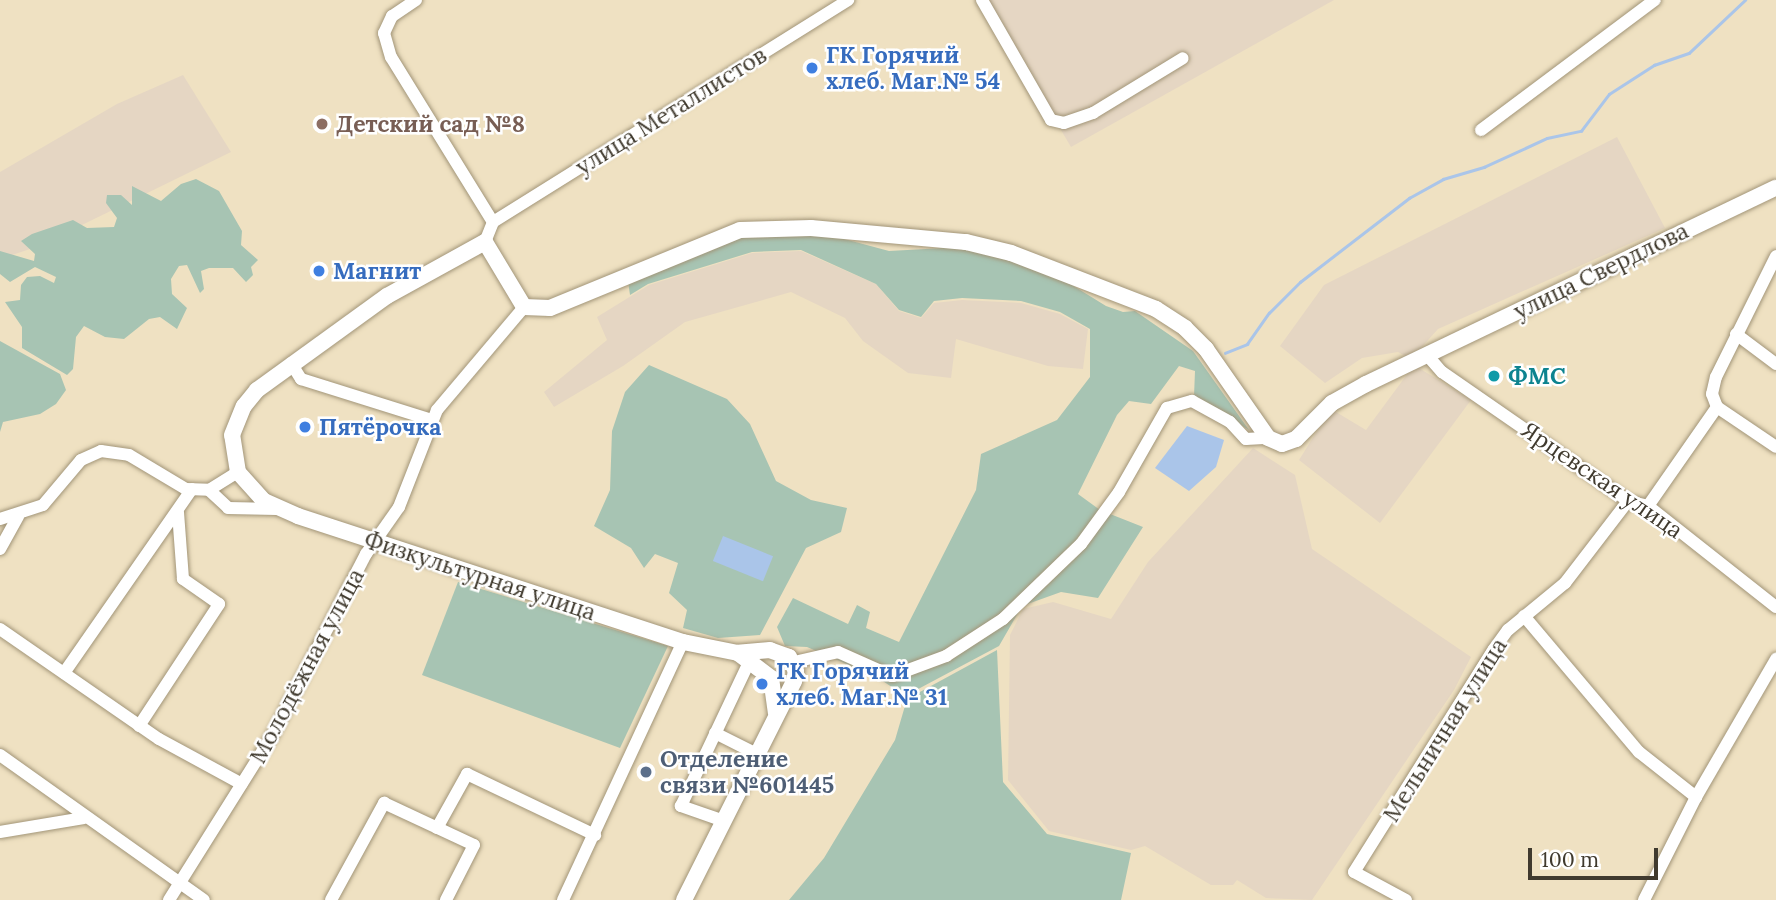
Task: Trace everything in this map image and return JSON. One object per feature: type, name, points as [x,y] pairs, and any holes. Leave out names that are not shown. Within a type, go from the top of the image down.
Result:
[{"type":"main road","name":"улица Свердлова","points":[[1268,438],[1282,444],[1296,439],[1332,403],[1776,188]]},
{"type":"main road","points":[[237,472],[231,449],[236,421],[257,390],[387,296],[485,242],[524,307],[550,308],[740,230],[811,229],[966,242],[1011,253],[1166,315],[1206,349],[1268,438]]},
{"type":"main road","name":"Физкультурная улица","points":[[237,472],[253,493],[277,509],[683,642],[749,654],[782,653],[794,662]]},
{"type":"main road","points":[[749,654],[783,688]]},
{"type":"main road","points":[[684,900],[776,716],[783,688],[794,662]]},
{"type":"street","points":[[416,0],[392,16],[384,33],[391,57],[493,222],[485,242]]},
{"type":"street","name":"улица Металлистов","points":[[493,222],[848,0]]},
{"type":"street","points":[[982,0],[1051,120],[1064,123],[1093,113],[1183,58]]},
{"type":"street","points":[[1481,130],[1655,0]]},
{"type":"street","points":[[1776,256],[1716,377],[1712,394],[1717,407],[1776,447]]},
{"type":"street","name":"Молодёжная улица","points":[[169,900],[242,784],[376,541],[399,507],[432,420],[524,307]]},
{"type":"street","points":[[1736,334],[1776,364]]},
{"type":"street","name":"Ярцевская улица","points":[[1427,355],[1442,372],[1628,501],[1648,506],[1776,607]]},
{"type":"street","points":[[291,363],[301,379],[432,420]]},
{"type":"street","points":[[794,662],[838,652],[892,676],[946,656],[1003,619],[1082,544],[1119,492],[1167,408],[1192,401],[1230,422],[1246,439],[1268,438]]},
{"type":"street","points":[[1648,506],[1717,407]]},
{"type":"street","points":[[0,519],[18,516],[43,505],[82,460],[101,451],[128,455],[192,489],[209,490],[237,472]]},
{"type":"street","points":[[64,673],[192,489]]},
{"type":"street","points":[[209,490],[228,508],[277,509]]},
{"type":"street","name":"Мельничная улица","points":[[1406,900],[1354,872],[1494,649],[1524,616],[1570,577],[1628,501]]},
{"type":"street","points":[[139,726],[219,604],[183,579],[178,512]]},
{"type":"street","points":[[0,549],[18,516]]},
{"type":"street","points":[[1524,616],[1639,752],[1696,797]]},
{"type":"street","points":[[0,629],[139,726],[242,784]]},
{"type":"street","points":[[563,900],[683,642]]},
{"type":"street","points":[[724,821],[681,806],[749,654]]},
{"type":"street","points":[[1644,900],[1696,797],[1776,659]]},
{"type":"street","points":[[715,733],[757,754]]},
{"type":"street","points":[[0,755],[177,885],[204,900]]},
{"type":"street","points":[[437,828],[467,774],[595,835]]},
{"type":"street","points":[[331,900],[384,803],[474,845],[446,900]]},
{"type":"street","points":[[0,832],[84,818]]},
{"type":"shaded area","points":[[984,0],[1334,0],[1071,147]]},
{"type":"shaded area","points":[[183,75],[231,152],[39,246],[0,259],[0,172],[117,104]]},
{"type":"shaded area","points":[[1617,137],[1665,228],[1438,329],[1411,359],[1398,352],[1362,358],[1325,383],[1280,346],[1324,285]]},
{"type":"shaded area","points":[[801,251],[876,284],[899,311],[921,318],[934,303],[962,300],[1021,303],[1060,314],[1088,329],[1083,369],[1048,366],[956,339],[951,378],[908,373],[863,341],[845,318],[791,292],[685,322],[623,366],[554,407],[544,392],[607,340],[597,317],[649,285],[752,253]]},
{"type":"shaded area","points":[[1414,365],[1471,400],[1380,523],[1299,460],[1331,409],[1366,430]]},
{"type":"shaded area","points":[[1253,448],[1295,475],[1312,549],[1471,657],[1454,690],[1312,900],[1266,898],[1237,880],[1233,885],[1211,885],[1145,846],[1131,850],[1049,831],[1008,780],[1010,635],[1023,609],[1053,602],[1111,619],[1148,562]]},
{"type":"green space","points":[[196,179],[219,191],[242,231],[241,245],[258,260],[251,267],[253,275],[246,282],[233,268],[209,268],[201,271],[204,289],[200,293],[187,265],[179,266],[171,279],[172,294],[187,308],[177,329],[160,317],[149,319],[124,339],[105,337],[84,326],[76,337],[73,369],[67,375],[22,348],[22,327],[5,302],[20,300],[21,285],[27,277],[40,276],[54,283],[56,277],[35,267],[10,282],[0,274],[0,251],[34,261],[35,254],[21,241],[32,234],[73,220],[87,228],[114,227],[117,218],[106,203],[107,195],[121,195],[132,205],[132,186],[161,201],[181,184]]},
{"type":"green space","points":[[811,230],[889,251],[962,247],[1012,258],[1072,285],[1106,306],[1123,312],[1135,311],[1193,351],[1249,430],[1194,396],[1195,371],[1179,366],[1151,404],[1129,401],[1117,415],[1078,494],[1100,510],[1143,527],[1098,598],[1061,592],[1022,606],[999,646],[905,696],[877,677],[807,647],[785,646],[777,627],[793,598],[848,624],[857,605],[870,612],[866,628],[899,642],[976,490],[981,454],[1057,420],[1090,377],[1090,329],[1060,312],[1021,301],[962,298],[934,301],[921,317],[899,310],[876,284],[801,250],[752,252],[648,284],[630,295],[628,281],[740,232]]},
{"type":"green space","points":[[0,341],[60,374],[66,390],[56,404],[40,414],[3,422],[0,432]]},
{"type":"green space","points":[[649,365],[727,399],[750,424],[776,481],[811,500],[847,508],[841,532],[806,548],[760,635],[718,638],[683,628],[687,610],[669,593],[678,563],[655,554],[644,568],[631,548],[594,526],[610,490],[612,431],[625,392]]},
{"type":"green space","points":[[458,582],[668,646],[620,748],[422,675]]},
{"type":"green space","points":[[997,650],[1003,782],[1047,834],[1131,853],[1121,900],[789,900],[824,858],[895,740],[907,699]]},
{"type":"water","points":[[1187,426],[1224,440],[1216,467],[1189,491],[1155,468]]},
{"type":"water","points":[[723,536],[773,556],[763,581],[713,561]]},
{"type":"waterway","points":[[1225,353],[1247,344],[1269,313],[1300,282],[1409,198],[1443,179],[1484,167],[1547,138],[1581,131],[1609,94],[1654,65],[1689,53],[1745,0]]},
{"type":"place","name":"ГК Горячий хлеб. Маг.№ 54","points":[[812,68]]},
{"type":"place","name":"Детский сад №8","points":[[322,124]]},
{"type":"place","name":"Магнит","points":[[319,271]]},
{"type":"place","name":"ФМС","points":[[1494,376]]},
{"type":"place","name":"Пятёрочка","points":[[305,427]]},
{"type":"place","name":"ГК Горячий хлеб. Маг.№ 31","points":[[762,684]]},
{"type":"place","name":"Отделение связи №601445","points":[[646,772]]}]
